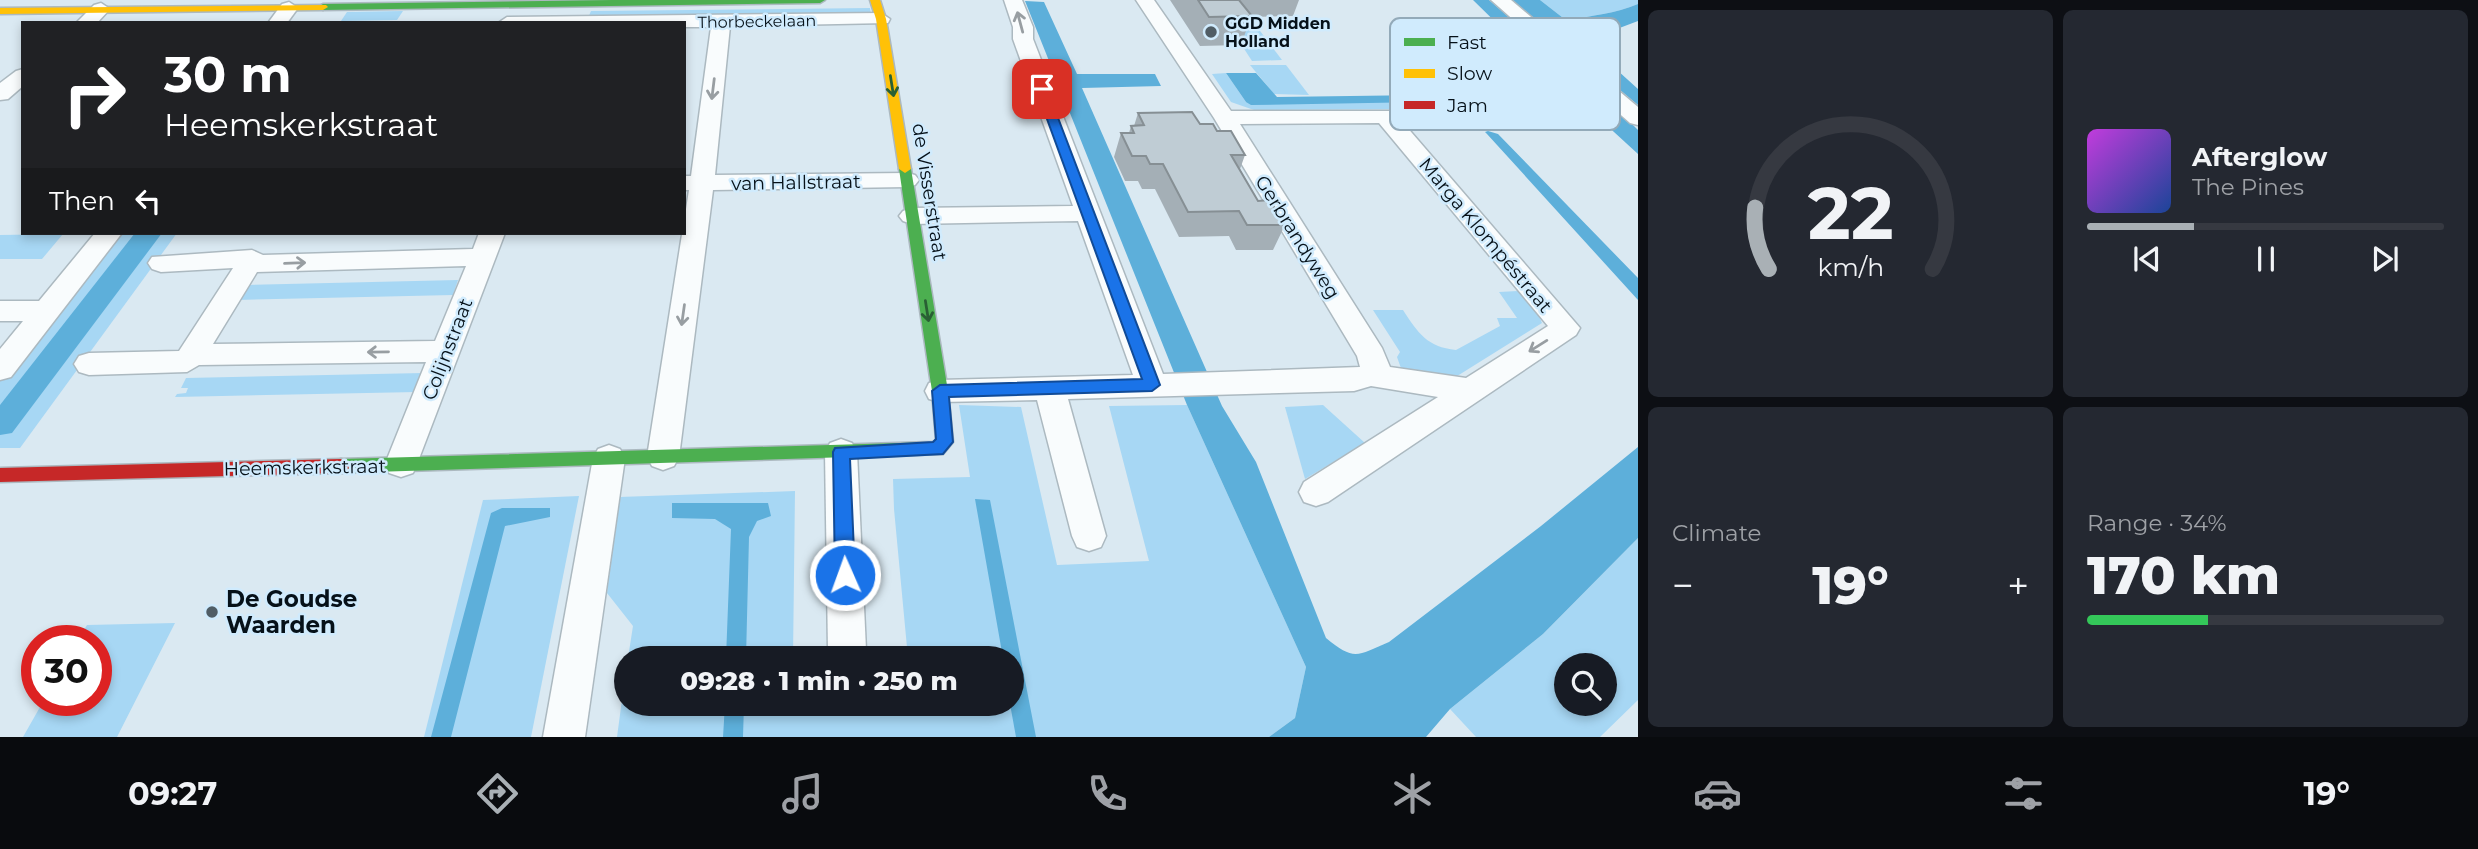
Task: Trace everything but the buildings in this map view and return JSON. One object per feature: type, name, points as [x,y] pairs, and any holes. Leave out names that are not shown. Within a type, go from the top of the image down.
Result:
[{"type":"street","name":"Thorbeckelaan","points":[[0,11],[256,4],[283,15],[577,2],[820,0]]},
{"type":"street","points":[[1013,0],[1023,27],[1023,39],[1088,212],[1164,386]]},
{"type":"street","name":"Gerbrandyweg","points":[[1145,0],[1225,118],[1372,355],[1375,367],[1371,375]]},
{"type":"street","points":[[1500,0],[1521,18]]},
{"type":"street","points":[[568,21],[577,2]]},
{"type":"street","points":[[87,21],[101,9]]},
{"type":"street","name":"Thorbeckelaan","points":[[686,22],[721,22],[878,9]]},
{"type":"street","name":"de Visserstraat","points":[[878,9],[940,391]]},
{"type":"street","points":[[663,457],[693,183],[721,22]]},
{"type":"street","points":[[0,94],[21,77]]},
{"type":"street","points":[[1620,103],[1638,118]]},
{"type":"street","name":"Marga Klompéstraat","points":[[1225,118],[1385,116],[1390,122]]},
{"type":"street","name":"Marga Klompéstraat","points":[[1316,492],[1566,328],[1397,130]]},
{"type":"street","name":"van Hallstraat","points":[[693,183],[907,180]]},
{"type":"street","points":[[912,216],[1088,212]]},
{"type":"street","points":[[0,369],[107,235]]},
{"type":"street","points":[[249,264],[487,245]]},
{"type":"street","name":"Colijnstraat","points":[[401,464],[487,245]]},
{"type":"street","points":[[89,363],[187,361],[252,260],[161,263]]},
{"type":"street","points":[[0,311],[47,311]]},
{"type":"street","points":[[191,355],[447,351]]},
{"type":"street","points":[[940,391],[1049,387],[1236,386],[1354,380],[1371,375],[1468,390]]},
{"type":"street","points":[[1049,387],[1089,536]]},
{"type":"street","name":"Heemskerkstraat","points":[[0,475],[937,449],[945,442],[940,391]]},
{"type":"street","points":[[841,452],[847,646]]},
{"type":"street","points":[[564,737],[610,458]]},
{"type":"shaded area","points":[[1473,0],[1489,0],[1510,18],[1491,18]]},
{"type":"shaded area","points":[[1512,0],[1540,0],[1563,18],[1534,18]]},
{"type":"shaded area","points":[[1540,0],[1638,0],[1638,4],[1612,12],[1582,18],[1563,18]]},
{"type":"shaded area","points":[[1025,1],[1044,2],[1077,74],[1155,74],[1161,86],[1082,88],[1222,406],[1256,462],[1326,638],[1335,645],[1356,654],[1389,642],[1541,526],[1638,447],[1638,538],[1543,634],[1450,709],[1426,737],[1269,737],[1295,718],[1306,667],[1187,405]]},
{"type":"shaded area","points":[[1638,4],[1638,21],[1620,28],[1620,18],[1582,18]]},
{"type":"shaded area","points":[[870,8],[871,15],[588,18],[591,11]]},
{"type":"shaded area","points":[[403,11],[397,20],[341,21],[347,12]]},
{"type":"shaded area","points":[[1224,18],[1251,19],[1282,60],[1252,61]]},
{"type":"shaded area","points":[[1250,65],[1286,65],[1309,95],[1274,94]]},
{"type":"shaded area","points":[[1226,73],[1246,102],[1390,99],[1390,109],[1254,110],[1231,102],[1212,74]]},
{"type":"shaded area","points":[[1226,73],[1256,73],[1277,97],[1390,95],[1390,103],[1251,105]]},
{"type":"shaded area","points":[[1620,73],[1638,89],[1638,105],[1620,90]]},
{"type":"shaded area","points":[[1620,114],[1638,130],[1638,154],[1612,130],[1620,130]]},
{"type":"shaded area","points":[[1485,132],[1498,134],[1638,278],[1638,300]]},
{"type":"shaded area","points":[[0,235],[62,235],[42,259],[0,259]]},
{"type":"shaded area","points":[[116,235],[176,235],[20,448],[0,448],[0,379]]},
{"type":"shaded area","points":[[133,235],[160,235],[12,433],[0,435],[0,405]]},
{"type":"shaded area","points":[[458,280],[453,295],[236,300],[245,285]]},
{"type":"shaded area","points":[[1518,291],[1537,312],[1542,323],[1454,378],[1402,371],[1397,357],[1400,352],[1373,310],[1403,310],[1424,338],[1438,346],[1456,350],[1500,326],[1497,318],[1517,318],[1499,292]]},
{"type":"shaded area","points":[[424,373],[417,392],[175,397],[177,394],[186,393],[188,388],[181,388],[186,378]]},
{"type":"shaded area","points":[[959,405],[1021,407],[1057,565],[1149,561],[1109,406],[1187,405],[1306,667],[1295,718],[1269,737],[617,737],[620,716],[1024,716],[1024,646],[907,646],[893,479],[970,477]]},
{"type":"shaded area","points":[[1323,405],[1365,443],[1305,479],[1285,407]]},
{"type":"shaded area","points":[[795,491],[793,646],[630,646],[633,626],[607,593],[619,497]]},
{"type":"shaded area","points":[[579,496],[531,737],[424,737],[483,500]]},
{"type":"shaded area","points":[[975,499],[990,500],[1018,646],[1001,646]]},
{"type":"shaded area","points":[[672,503],[768,503],[771,516],[757,521],[749,537],[746,646],[726,646],[731,529],[715,519],[672,518]]},
{"type":"shaded area","points":[[502,508],[550,508],[550,517],[505,526],[451,737],[431,737],[491,513]]},
{"type":"shaded area","points":[[1638,538],[1638,700],[1600,737],[1476,737],[1450,709],[1543,634]]},
{"type":"shaded area","points":[[175,623],[117,737],[23,737],[35,716],[112,716],[112,625],[87,625]]},
{"type":"shaded area","points":[[1024,675],[1036,737],[1016,737],[1012,716],[1024,716]]},
{"type":"shaded area","points":[[724,716],[744,716],[743,737],[723,737]]},
{"type":"traffic: fast","points":[[323,7],[820,0]]},
{"type":"traffic: fast","points":[[341,466],[937,449],[945,442],[940,391],[905,169]]},
{"type":"traffic: slow","points":[[875,0],[881,19],[905,169]]},
{"type":"traffic: slow","points":[[0,11],[323,7]]},
{"type":"traffic: jam","points":[[0,475],[341,466]]},
{"type":"place","name":"GGD Midden Holland","points":[[1211,32]]},
{"type":"place","name":"De Goudse Waarden","points":[[212,612]]},
{"type":"route","points":[[845,575],[841,452],[937,449],[945,442],[940,391],[1152,385],[1042,89]]}]
